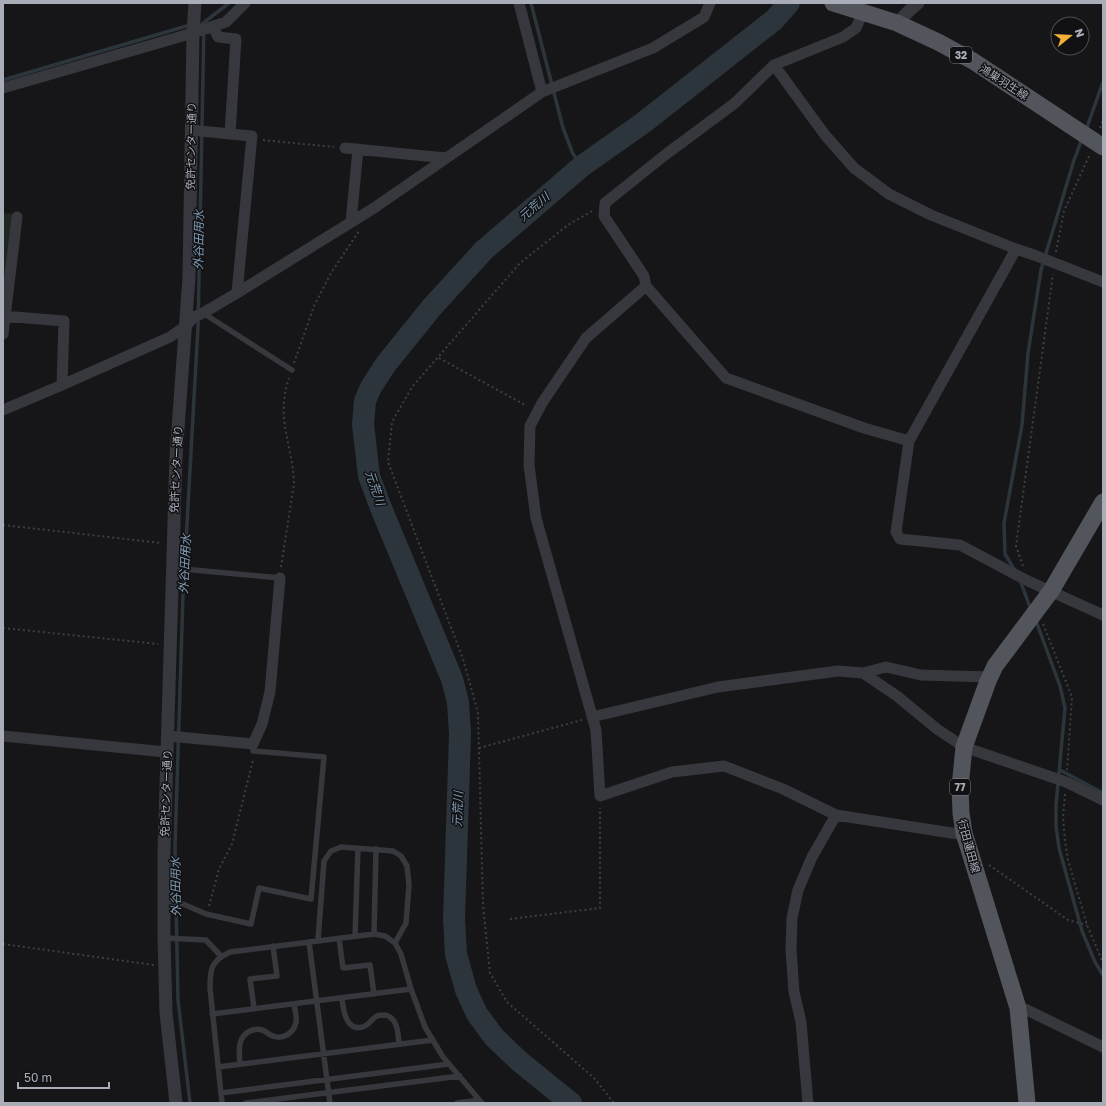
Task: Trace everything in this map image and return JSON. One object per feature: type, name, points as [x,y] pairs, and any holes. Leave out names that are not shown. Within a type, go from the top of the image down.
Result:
[{"type":"main road","name":"鴻巣羽生線","points":[[833,3],[897,22],[938,42],[973,62],[1091,139]]},
{"type":"main road","name":"行田蓮田線","points":[[1027,1103],[1018,1008],[964,833],[961,814],[960,787],[964,747],[995,666],[1051,591],[1103,502]]},
{"type":"street","name":"免許センター通り","points":[[176,1103],[166,1013],[164,853],[176,456],[187,325],[189,277],[193,33],[196,3]]},
{"type":"street","points":[[3,88],[226,22],[245,3]]},
{"type":"street","points":[[519,3],[542,92]]},
{"type":"street","points":[[3,410],[62,386],[170,337],[187,325],[194,317],[237,293],[374,208],[542,92],[653,48],[704,17],[710,3]]},
{"type":"street","points":[[897,22],[918,3]]},
{"type":"street","points":[[863,12],[856,28],[843,37],[774,65],[735,103],[665,155],[605,203],[604,216],[644,276],[646,286],[726,378],[864,428],[908,441]]},
{"type":"street","points":[[213,26],[218,37],[236,39],[230,134]]},
{"type":"street","points":[[774,65],[821,130],[854,168],[889,194],[931,215],[1103,282]]},
{"type":"street","points":[[191,130],[252,136],[237,293]]},
{"type":"street","points":[[345,148],[446,158]]},
{"type":"street","points":[[350,222],[358,149]]},
{"type":"street","points":[[3,334],[17,217]]},
{"type":"street","points":[[1016,249],[908,441],[896,532],[900,539],[960,545],[1028,581],[1103,614]]},
{"type":"street","points":[[646,286],[586,338],[542,403],[530,426],[529,464],[536,518],[596,730],[600,796],[672,772],[724,766],[783,789],[836,815],[958,834],[964,833]]},
{"type":"street","points":[[4,316],[64,321],[62,386]]},
{"type":"street","points":[[168,736],[253,747],[262,724],[270,692],[280,578]]},
{"type":"street","points":[[592,717],[718,687],[838,671],[863,674],[886,667],[921,675],[990,677]]},
{"type":"street","points":[[863,674],[897,696],[937,729],[964,747],[1066,782],[1103,800]]},
{"type":"street","points":[[3,736],[166,752]]},
{"type":"street","points":[[808,1103],[800,1022],[794,992],[791,956],[792,918],[798,890],[809,863],[836,815]]},
{"type":"street","points":[[1018,1008],[1025,1009],[1103,1046]]},
{"type":"lane","points":[[203,313],[292,370]]},
{"type":"lane","points":[[172,568],[280,578]]},
{"type":"lane","points":[[164,904],[183,904],[206,914],[251,924],[259,888],[311,899],[324,757],[253,747]]},
{"type":"lane","points":[[318,940],[324,861],[330,851],[341,847],[393,850],[401,856],[406,866],[409,885],[406,923],[395,943]]},
{"type":"lane","points":[[355,936],[358,848]]},
{"type":"lane","points":[[374,934],[376,849]]},
{"type":"lane","points":[[222,1103],[210,988],[210,973],[213,965],[221,956],[230,952],[374,934],[385,936],[395,943],[401,954],[411,989],[425,1027],[443,1057],[480,1102]]},
{"type":"lane","points":[[164,938],[206,940],[221,956]]},
{"type":"lane","points":[[339,938],[343,968],[370,964],[374,994]]},
{"type":"lane","points":[[310,942],[330,1103]]},
{"type":"lane","points":[[254,1008],[250,979],[277,976],[273,946]]},
{"type":"lane","points":[[212,1014],[411,989]]},
{"type":"lane","points":[[342,998],[345,1018],[349,1024],[357,1027],[365,1026],[376,1016],[383,1014],[395,1021],[399,1044]]},
{"type":"lane","points":[[240,1063],[239,1047],[241,1039],[246,1033],[254,1029],[264,1030],[271,1036],[279,1038],[286,1036],[293,1031],[296,1022],[294,1004]]},
{"type":"lane","points":[[218,1067],[240,1063],[433,1040]]},
{"type":"lane","points":[[221,1093],[450,1064]]},
{"type":"lane","points":[[246,1103],[460,1076]]},
{"type":"lane","points":[[457,1103],[480,1102]]},
{"type":"path","points":[[1028,581],[1016,546],[1052,262],[1064,210],[1091,139],[1103,120]]},
{"type":"path","points":[[252,139],[345,148]]},
{"type":"path","points":[[605,203],[568,225],[520,263],[439,358],[412,387],[392,422],[388,462],[463,659],[478,712],[483,905],[490,972],[507,1002],[594,1078],[614,1103]]},
{"type":"path","points":[[280,578],[294,484],[286,435],[283,406],[284,392],[314,306],[331,274],[361,228]]},
{"type":"path","points":[[439,358],[538,412]]},
{"type":"path","points":[[3,525],[173,544]]},
{"type":"path","points":[[3,628],[171,645]]},
{"type":"path","points":[[479,748],[592,717]]},
{"type":"path","points":[[206,914],[219,869],[232,844],[253,760],[253,747]]},
{"type":"path","points":[[510,919],[600,908],[600,796]]},
{"type":"path","points":[[972,860],[980,858],[1068,920],[1087,925]]},
{"type":"path","points":[[3,944],[165,966]]},
{"type":"shaded area","points":[[3,213],[17,214],[3,316]]},
{"type":"waterway","points":[[202,24],[229,3]]},
{"type":"waterway","points":[[531,3],[563,128],[573,154],[582,166]]},
{"type":"waterway","name":"元荒川","points":[[571,1103],[519,1061],[494,1037],[477,1014],[466,990],[456,954],[454,919],[460,734],[458,702],[452,679],[369,476],[363,424],[365,401],[371,387],[386,364],[432,307],[484,250],[582,166],[643,123],[774,20],[789,3]]},
{"type":"waterway","name":"外谷田用水","points":[[190,1103],[178,1000],[175,847],[183,595],[198,327],[204,24]]},
{"type":"waterway","points":[[3,80],[190,25]]},
{"type":"waterway","points":[[1086,130],[1103,82]]},
{"type":"waterway","points":[[1014,569],[1005,554],[1004,523],[1022,425],[1028,353],[1041,270],[1074,160],[1082,139]]},
{"type":"waterway","points":[[1020,580],[1031,610]]},
{"type":"waterway","points":[[1036,621],[1060,686],[1065,708],[1056,805],[1056,826],[1059,848],[1082,931],[1095,962],[1103,975]]},
{"type":"waterway","points":[[1060,770],[1103,793]]}]
